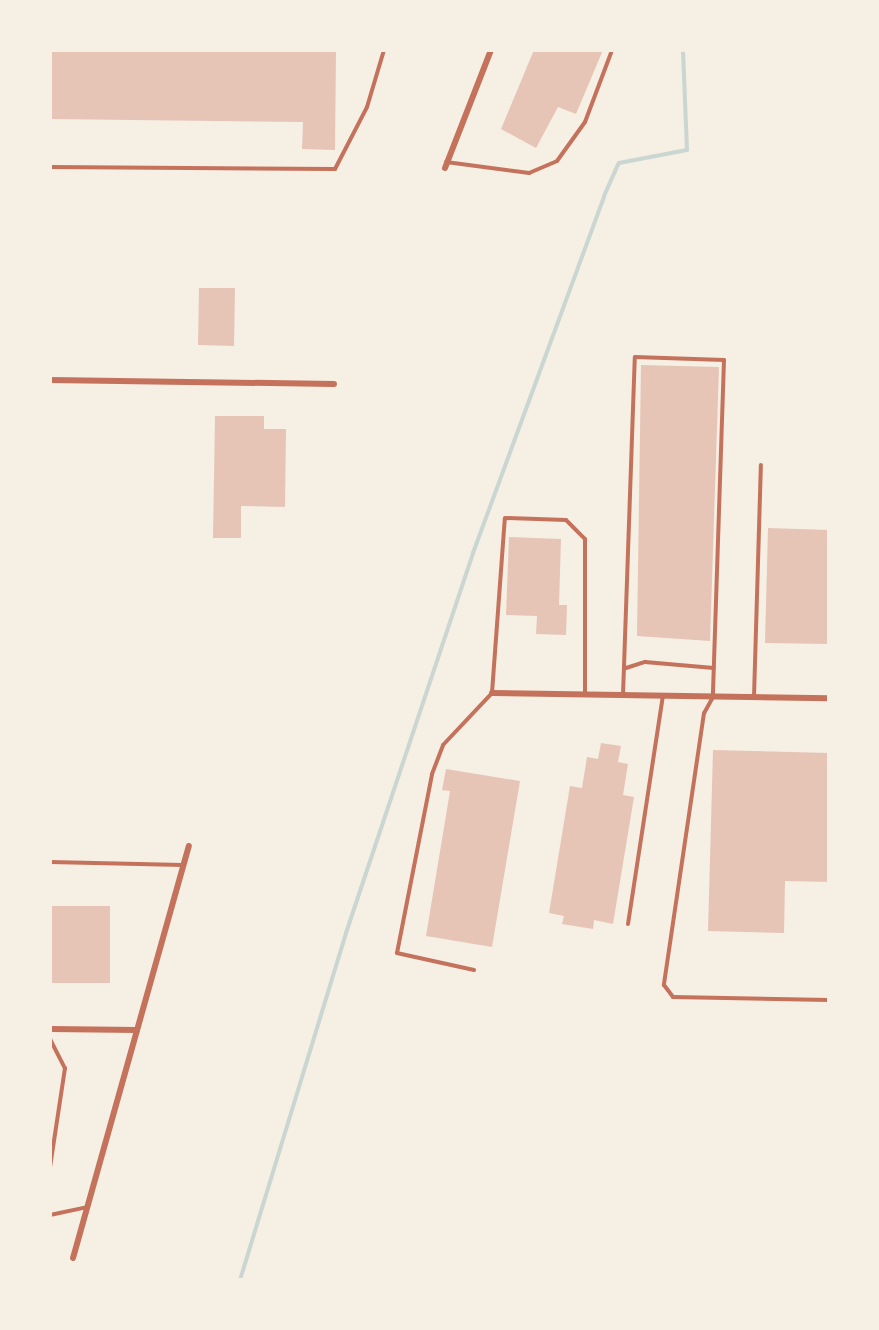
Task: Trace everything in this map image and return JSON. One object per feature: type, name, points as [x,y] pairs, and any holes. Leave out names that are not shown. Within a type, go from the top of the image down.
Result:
[{"type":"street","points":[[445,165],[491,50]]},
{"type":"street","points":[[50,380],[277,379],[334,384]]},
{"type":"street","points":[[492,694],[829,698]]},
{"type":"street","points":[[74,1258],[189,846]]},
{"type":"street","points":[[50,1029],[137,1030]]},
{"type":"lane","points":[[50,167],[334,169],[367,107],[384,50]]},
{"type":"lane","points":[[445,165],[530,173],[557,161],[585,122],[612,50]]},
{"type":"lane","points":[[623,696],[635,357],[724,360],[712,697],[704,713],[664,986],[673,997],[829,1000]]},
{"type":"lane","points":[[754,697],[761,465]]},
{"type":"lane","points":[[474,970],[397,953],[432,774],[443,746],[492,694],[505,518],[566,520],[585,539],[585,695]]},
{"type":"lane","points":[[626,668],[645,662],[714,668]]},
{"type":"lane","points":[[628,924],[663,696]]},
{"type":"lane","points":[[50,862],[184,865]]},
{"type":"lane","points":[[50,1039],[64,1068],[50,1167]]},
{"type":"lane","points":[[50,1216],[88,1207]]},
{"type":"building","points":[[50,50],[336,50],[335,150],[302,149],[303,122],[50,119]]},
{"type":"building","points":[[534,50],[603,50],[576,114],[558,107],[536,148],[501,129]]},
{"type":"building","points":[[199,288],[235,288],[234,346],[198,345]]},
{"type":"building","points":[[641,365],[719,367],[710,641],[637,636]]},
{"type":"building","points":[[215,416],[264,416],[264,429],[286,429],[285,507],[241,506],[241,538],[213,538]]},
{"type":"building","points":[[768,528],[829,530],[829,644],[765,643]]},
{"type":"building","points":[[509,537],[561,539],[559,605],[567,605],[566,635],[536,634],[537,616],[506,615]]},
{"type":"building","points":[[601,743],[621,746],[618,762],[628,764],[623,795],[634,797],[613,924],[594,920],[593,929],[562,924],[564,916],[549,913],[570,786],[582,788],[587,757],[598,759]]},
{"type":"building","points":[[713,750],[829,753],[829,882],[785,881],[784,933],[708,931]]},
{"type":"building","points":[[446,769],[520,781],[492,947],[426,936],[450,791],[442,790]]},
{"type":"building","points":[[50,906],[110,906],[110,983],[50,983]]},
{"type":"waterway","points":[[240,1280],[346,933],[473,553],[604,196],[619,163],[687,150],[683,50]]}]
